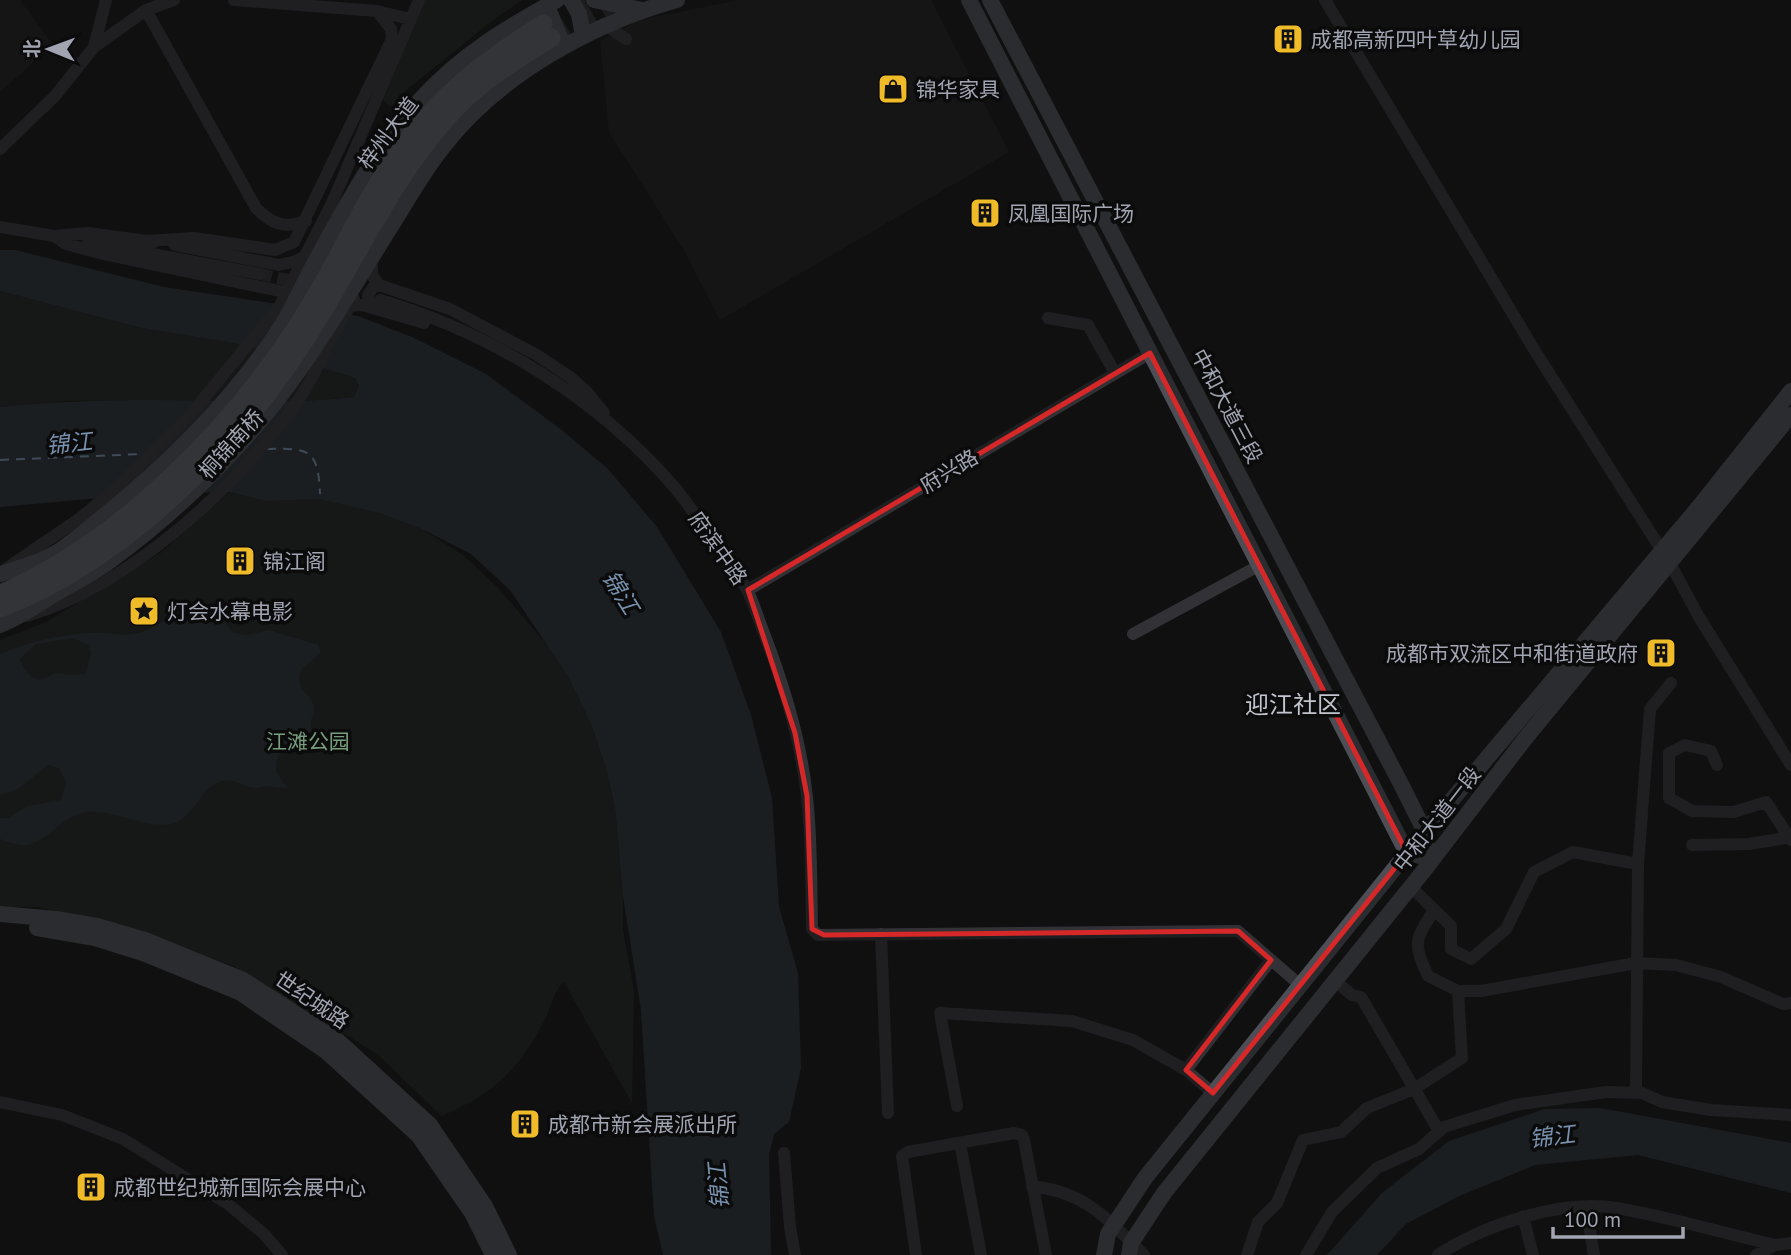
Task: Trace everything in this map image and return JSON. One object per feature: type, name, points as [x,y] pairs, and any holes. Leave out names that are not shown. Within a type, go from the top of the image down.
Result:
[{"type":"highway","name":"梓州大道","points":[[317,305],[376,188],[423,121],[492,57],[548,31]]},
{"type":"highway","name":"桐锦南桥","points":[[98,547],[176,474],[227,419],[317,305]]},
{"type":"highway","points":[[0,594],[98,547]]},
{"type":"highway","points":[[3,618],[98,547]]},
{"type":"main road","points":[[317,305],[373,260],[443,146],[469,117],[497,92],[548,31],[557,0]]},
{"type":"main road","points":[[571,0],[579,14],[583,36]]},
{"type":"main road","points":[[594,0],[642,10]]},
{"type":"main road","points":[[317,305],[328,239],[371,166],[419,101],[463,59],[498,33],[548,31],[583,36],[604,24],[677,0]]},
{"type":"main road","points":[[970,0],[1407,853],[1433,859]]},
{"type":"main road","name":"中和大道三段","points":[[990,0],[1425,832],[1433,859]]},
{"type":"main road","name":"桐锦南桥","points":[[98,547],[188,496],[226,458],[274,403],[317,305]]},
{"type":"main road","name":"中和大道一段","points":[[1104,1255],[1108,1234],[1145,1178],[1407,853],[1698,508],[1791,391]]},
{"type":"main road","name":"中和大道一段","points":[[1130,1249],[1164,1193],[1412,887],[1524,740],[1671,565],[1791,415]]},
{"type":"main road","points":[[0,574],[58,551],[98,547]]},
{"type":"main road","points":[[0,584],[37,577]]},
{"type":"main road","name":"世纪城路","points":[[0,914],[97,926],[145,940],[243,980],[337,1040],[430,1125],[485,1206],[509,1255]]},
{"type":"main road","name":"世纪城路","points":[[0,924],[95,938],[143,953],[246,996],[327,1052],[418,1135],[472,1213],[493,1255]]},
{"type":"street","points":[[94,47],[106,0]]},
{"type":"street","points":[[0,149],[55,96],[94,47],[146,10],[174,0]]},
{"type":"street","points":[[234,0],[377,11],[410,19]]},
{"type":"street","points":[[98,547],[112,492],[190,415],[317,305],[305,256],[332,203],[419,0]]},
{"type":"street","points":[[1325,0],[1535,351],[1671,565],[1699,617],[1791,765]]},
{"type":"street","points":[[146,10],[256,208],[277,225],[286,226],[306,221]]},
{"type":"street","points":[[145,241],[194,238],[275,250],[294,242],[392,39],[391,29],[377,11]]},
{"type":"street","points":[[604,24],[626,39]]},
{"type":"street","points":[[0,227],[261,274],[305,256],[328,239]]},
{"type":"street","points":[[54,236],[88,233],[189,246],[261,274]]},
{"type":"street","points":[[373,260],[372,275],[379,285]]},
{"type":"street","name":"府滨中路","points":[[261,274],[317,305],[376,304],[408,308],[486,341],[556,383],[617,429],[677,490],[748,590],[784,689],[807,796],[813,929],[818,935],[881,934]]},
{"type":"street","points":[[376,304],[369,304],[368,295],[374,286],[379,285],[450,309],[537,355],[570,377],[587,392],[617,429]]},
{"type":"street","points":[[1048,318],[1088,325],[1115,373]]},
{"type":"street","name":"府兴路","points":[[748,590],[1150,353]]},
{"type":"street","points":[[1133,634],[1260,565]]},
{"type":"street","points":[[1636,1093],[1637,864],[1650,709],[1671,683]]},
{"type":"street","points":[[1692,845],[1749,844],[1790,838],[1766,802],[1734,812],[1692,811],[1669,798],[1669,753],[1685,746],[1711,751],[1717,765]]},
{"type":"street","points":[[1412,887],[1451,926],[1451,949],[1471,959],[1506,929],[1534,872],[1573,852],[1637,864]]},
{"type":"street","points":[[1434,910],[1421,932],[1416,949],[1428,976],[1458,991],[1481,991],[1636,963],[1676,965],[1721,977],[1783,1004],[1791,1003]]},
{"type":"street","points":[[888,1113],[881,934],[1238,931],[1300,985]]},
{"type":"street","points":[[1186,1070],[1271,960]]},
{"type":"street","points":[[1335,981],[1352,995],[1361,997],[1439,1131]]},
{"type":"street","points":[[1247,1255],[1258,1222],[1277,1203],[1303,1140],[1341,1132],[1367,1108],[1414,1089],[1462,1059],[1458,991]]},
{"type":"street","points":[[957,1107],[940,1013],[1072,1021],[1133,1040],[1186,1070],[1213,1093]]},
{"type":"street","points":[[1306,1255],[1332,1212],[1377,1168],[1419,1149],[1444,1127],[1515,1105],[1606,1092],[1642,1093],[1662,1102],[1699,1108],[1791,1115]]},
{"type":"street","points":[[0,1102],[62,1115],[123,1139],[228,1204],[264,1234],[282,1255]]},
{"type":"street","points":[[916,1255],[902,1156],[908,1152],[1014,1133],[1021,1135],[1046,1255]]},
{"type":"street","points":[[960,1143],[981,1255]]},
{"type":"street","points":[[784,1153],[794,1255]]},
{"type":"street","points":[[1032,1186],[1071,1194],[1114,1224],[1130,1249],[1144,1255]]},
{"type":"street","points":[[1586,1207],[1594,1255]]},
{"type":"street","points":[[1438,1255],[1461,1240],[1523,1216],[1586,1207],[1616,1208],[1775,1245],[1791,1243]]},
{"type":"street","points":[[1523,1216],[1533,1255]]},
{"type":"street","points":[[1756,1255],[1775,1245]]},
{"type":"highlighted area","points":[[1150,353],[1407,853],[1213,1093],[1186,1070],[1271,960],[1238,931],[824,935],[812,929],[807,796],[795,733],[748,590]]},
{"type":"shaded area","points":[[0,0],[20,0],[53,45],[0,92]]},
{"type":"shaded area","points":[[739,0],[931,0],[1009,152],[720,320],[685,252],[609,132],[600,41],[639,20]]},
{"type":"green space","points":[[424,0],[522,0],[493,20],[389,106],[383,100]]},
{"type":"green space","points":[[0,291],[142,328],[229,342],[283,355],[355,378],[359,386],[354,397],[274,403],[65,401],[0,407]]},
{"type":"green space","name":"江滩公园","points":[[230,492],[265,501],[336,501],[420,528],[463,555],[498,588],[548,646],[568,676],[592,726],[615,807],[623,896],[623,930],[634,991],[632,1103],[564,982],[557,989],[535,1037],[515,1066],[491,1089],[442,1116],[377,1054],[237,968],[139,930],[38,907],[0,907],[0,640],[46,622],[162,552]]},
{"type":"water","name":"锦江","points":[[0,250],[15,250],[164,287],[358,316],[412,337],[486,374],[563,431],[608,469],[657,527],[721,632],[751,715],[772,798],[779,907],[798,973],[801,1068],[789,1122],[774,1134],[769,1154],[771,1255],[663,1255],[654,1216],[641,1010],[623,896],[615,807],[592,726],[568,676],[510,590],[471,554],[420,528],[379,513],[320,499],[265,501],[230,492],[144,494],[0,507],[0,407],[112,400],[277,401],[354,397],[359,386],[355,378],[283,355],[229,342],[142,328],[0,291]]},
{"type":"water","points":[[197,607],[215,611],[233,633],[247,635],[269,630],[318,645],[321,653],[301,669],[300,677],[301,686],[314,707],[311,724],[316,743],[312,746],[285,747],[281,751],[276,772],[287,788],[256,788],[234,781],[219,782],[207,791],[185,816],[171,824],[150,824],[108,813],[86,812],[77,814],[29,845],[18,845],[0,839],[0,818],[8,818],[27,806],[61,800],[66,782],[59,768],[48,765],[18,789],[0,795],[0,654],[66,635],[138,633]],"holes":[[[73,638],[88,645],[91,653],[86,674],[54,673],[37,679],[29,675],[20,659],[36,644]]]},
{"type":"water","name":"锦江","points":[[1600,1108],[1791,1143],[1791,1193],[1638,1155],[1535,1165],[1457,1197],[1406,1224],[1377,1255],[1327,1255],[1382,1193],[1449,1141],[1545,1109]]},
{"type":"ferry route","points":[[267,449],[293,449],[309,454],[317,468],[320,494]]},
{"type":"ferry route","points":[[0,460],[142,454]]},
{"type":"tunnel","points":[[551,38],[610,4],[624,1]]},
{"type":"tunnel","points":[[543,24],[591,2]]},
{"type":"tunnel","points":[[260,274],[301,283]]},
{"type":"place","name":"成都高新四叶草幼儿园","points":[[1288,39]]},
{"type":"place","name":"锦华家具","points":[[893,89]]},
{"type":"place","name":"凤凰国际广场","points":[[985,213]]},
{"type":"place","name":"锦江阁","points":[[240,561]]},
{"type":"place","name":"灯会水幕电影","points":[[144,611]]},
{"type":"place","name":"成都市双流区中和街道政府","points":[[1661,653]]},
{"type":"place","name":"成都市新会展派出所","points":[[525,1124]]},
{"type":"place","name":"成都世纪城新国际会展中心","points":[[91,1187]]},
{"type":"district","name":"迎江社区","points":[[1293,704]]}]
